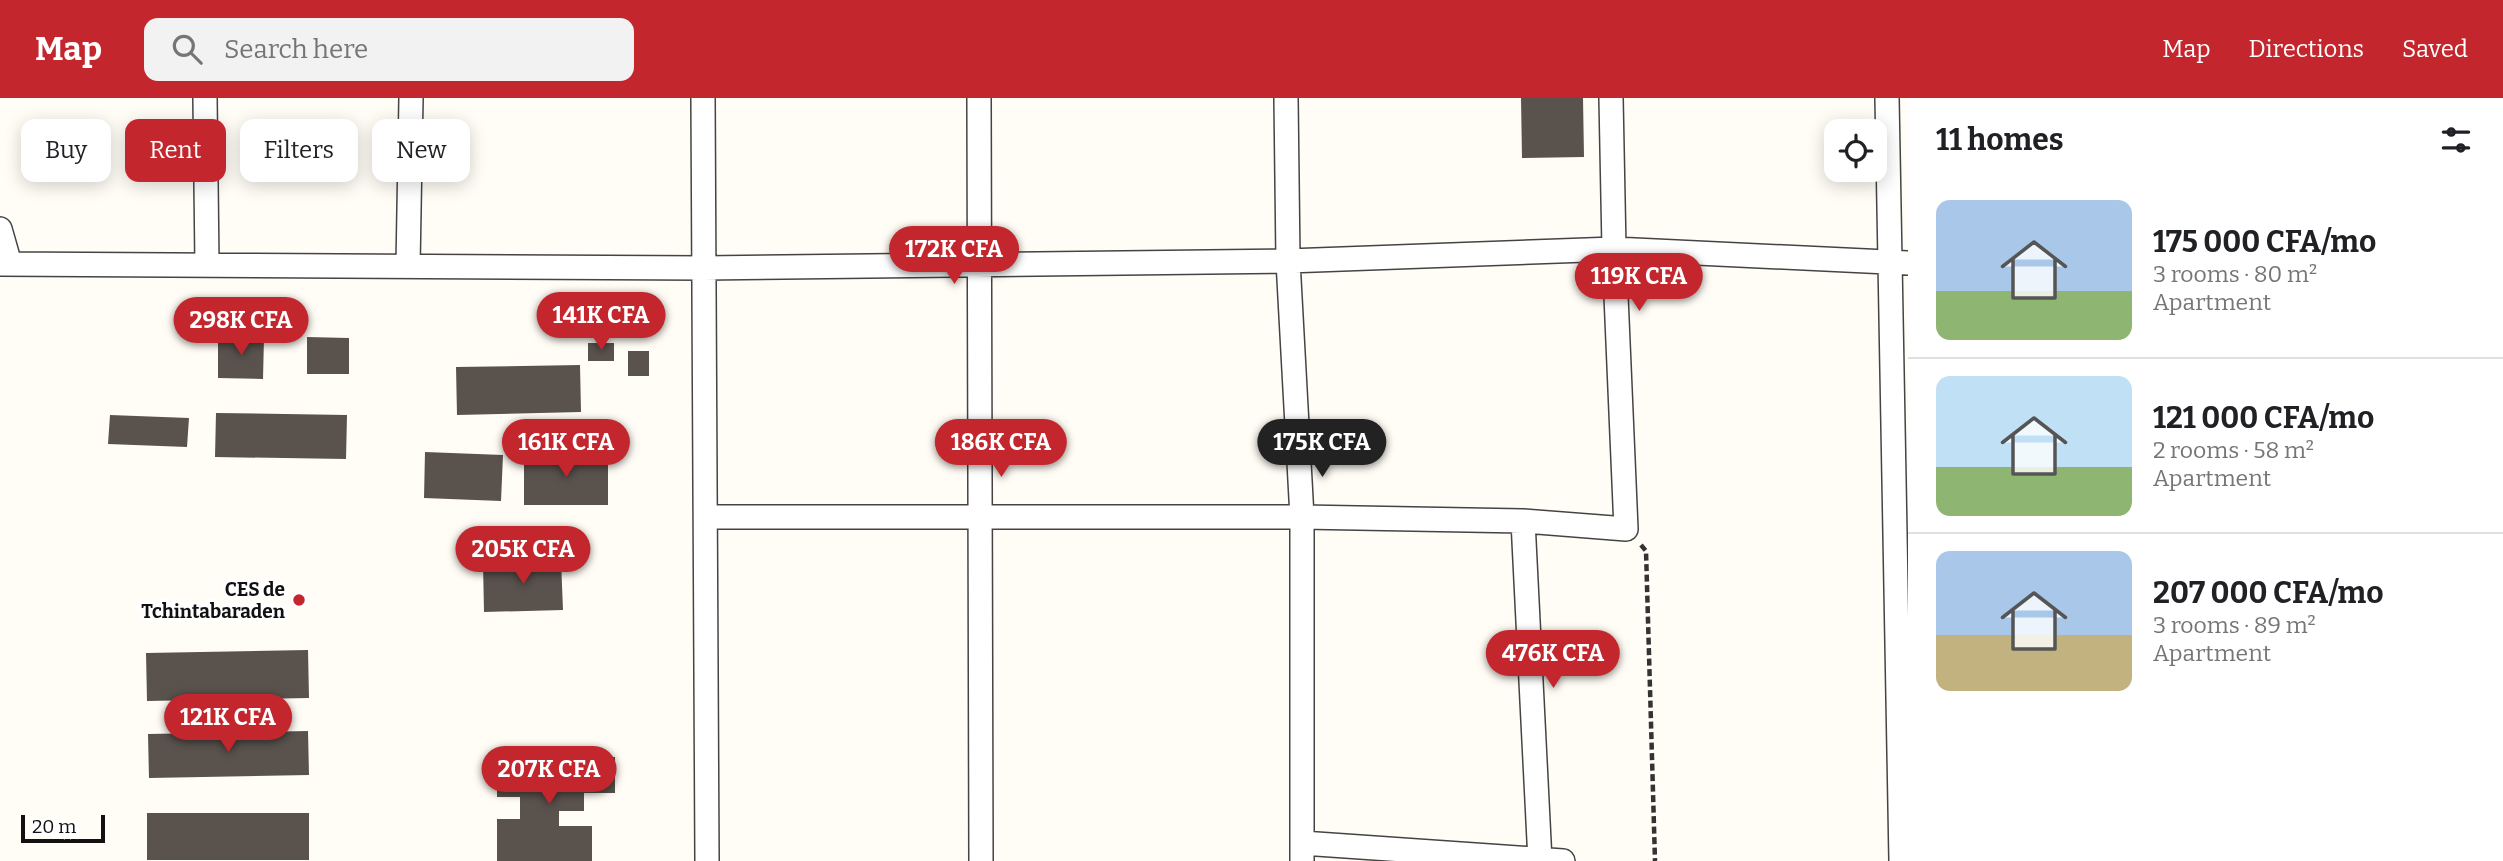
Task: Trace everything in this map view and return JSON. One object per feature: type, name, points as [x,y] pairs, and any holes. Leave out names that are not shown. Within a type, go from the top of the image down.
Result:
[{"type":"street","points":[[205,98],[207,265]]},
{"type":"street","points":[[408,266],[411,98]]},
{"type":"street","points":[[703,98],[707,861]]},
{"type":"street","points":[[979,98],[981,861]]},
{"type":"street","points":[[1286,98],[1288,261],[1303,517],[1302,852],[1563,861]]},
{"type":"street","points":[[706,517],[1303,517],[1523,522],[1626,529],[1614,249],[1611,98]]},
{"type":"street","points":[[1887,98],[1898,263],[1901,861]]},
{"type":"street","points":[[0,229],[5,264],[704,268],[1288,261],[1614,249],[1898,263]]},
{"type":"street","points":[[1523,522],[1540,860]]},
{"type":"path","points":[[1626,529],[1646,551],[1655,861]]},
{"type":"building","points":[[1521,98],[1583,98],[1584,157],[1522,158]]},
{"type":"building","points":[[218,336],[264,337],[263,379],[218,378]]},
{"type":"building","points":[[307,337],[349,338],[349,374],[307,374]]},
{"type":"building","points":[[588,343],[614,343],[614,361],[588,361]]},
{"type":"building","points":[[628,351],[649,351],[649,376],[628,376]]},
{"type":"building","points":[[580,365],[581,412],[457,415],[456,367]]},
{"type":"building","points":[[216,413],[347,415],[346,459],[215,457]]},
{"type":"building","points":[[110,415],[189,418],[187,447],[108,444]]},
{"type":"building","points":[[425,452],[503,455],[501,501],[424,498]]},
{"type":"building","points":[[524,453],[608,453],[608,505],[524,505]]},
{"type":"building","points":[[561,560],[563,610],[484,612],[483,563]]},
{"type":"building","points":[[308,650],[309,698],[147,701],[146,653]]},
{"type":"building","points":[[308,731],[309,775],[149,778],[148,734]]},
{"type":"building","points":[[497,757],[615,757],[615,793],[584,793],[584,811],[559,811],[559,826],[592,826],[592,861],[497,861],[497,819],[520,819],[520,797],[497,797]]},
{"type":"building","points":[[147,813],[309,813],[309,860],[147,860]]},
{"type":"place","name":"CES de Tchintabaraden","points":[[299,600]]}]
